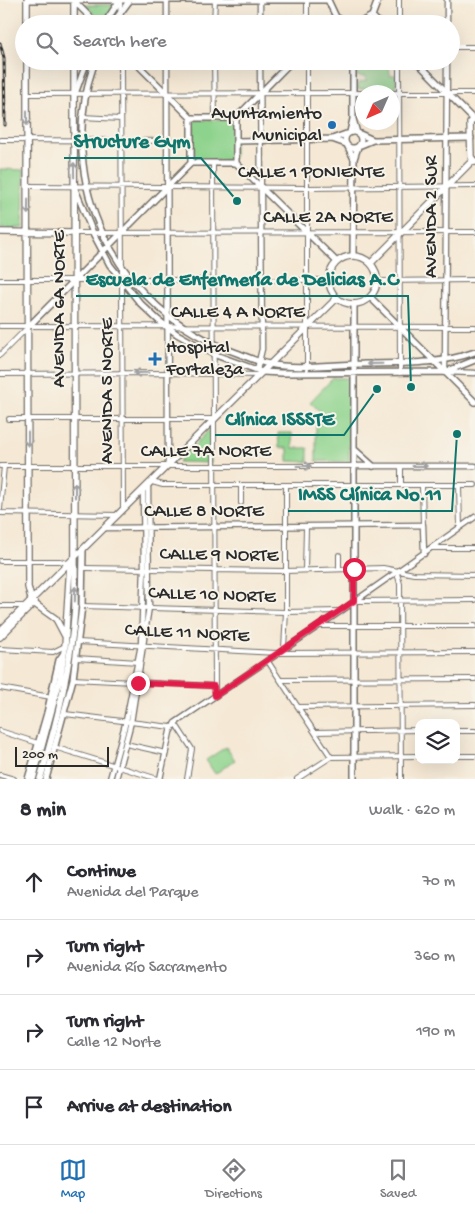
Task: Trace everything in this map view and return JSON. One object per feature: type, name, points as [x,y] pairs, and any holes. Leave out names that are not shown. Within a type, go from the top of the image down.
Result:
[{"type":"main road","points":[[27,15],[27,0],[328,0],[335,15]]},
{"type":"main road","points":[[73,0],[74,15]]},
{"type":"main road","points":[[73,0],[88,15]]},
{"type":"main road","points":[[110,15],[120,0]]},
{"type":"main road","points":[[118,15],[130,0]]},
{"type":"main road","points":[[372,15],[378,0]]},
{"type":"main road","points":[[27,70],[28,587],[32,601],[56,619],[66,636]]},
{"type":"main road","name":"AVENIDA 6A NORTE","points":[[40,779],[58,727],[73,644],[76,557],[74,70]]},
{"type":"main road","points":[[74,94],[83,70]]},
{"type":"main road","points":[[92,70],[85,94],[81,141],[86,186],[101,233],[131,280],[181,327],[214,345],[270,364],[400,364],[435,362],[475,352]]},
{"type":"main road","points":[[143,70],[191,118],[236,118],[283,70]]},
{"type":"main road","points":[[354,70],[353,120],[348,133],[347,145],[354,159]]},
{"type":"main road","points":[[371,263],[474,161],[470,138],[470,124],[474,119],[425,70]]},
{"type":"main road","points":[[28,327],[191,163],[191,118]]},
{"type":"main road","points":[[236,118],[236,163]]},
{"type":"main road","points":[[353,120],[362,140],[354,159],[354,255]]},
{"type":"main road","points":[[236,140],[332,139],[348,133],[358,134],[373,140]]},
{"type":"main road","points":[[332,139],[354,148],[373,140],[470,138]]},
{"type":"main road","points":[[191,163],[236,163],[337,262]]},
{"type":"main road","points":[[74,186],[102,252],[140,303],[167,326],[196,346],[214,354],[260,372],[445,372],[475,360]]},
{"type":"main road","name":"CALLE 2A NORTE","points":[[0,234],[74,233]]},
{"type":"main road","points":[[354,255],[360,256],[371,263],[378,281],[370,298],[354,304],[337,298],[333,293],[329,280],[330,273],[337,262],[354,255]]},
{"type":"main road","points":[[3,631],[260,372],[337,298]]},
{"type":"main road","points":[[370,298],[475,402]]},
{"type":"main road","points":[[354,304],[354,779]]},
{"type":"main road","points":[[354,450],[373,466]]},
{"type":"main road","points":[[46,779],[58,727],[65,714],[73,679],[82,606],[83,550]]},
{"type":"main road","points":[[28,779],[60,679],[66,636],[70,564]]},
{"type":"main road","points":[[0,637],[24,606],[32,601]]},
{"type":"main road","points":[[33,779],[59,660],[64,653]]},
{"type":"street","points":[[120,0],[121,15]]},
{"type":"street","points":[[167,0],[167,15]]},
{"type":"street","points":[[214,15],[215,0]]},
{"type":"street","points":[[260,0],[260,15]]},
{"type":"street","points":[[307,0],[307,15]]},
{"type":"street","points":[[399,0],[399,15]]},
{"type":"street","points":[[447,0],[447,15]]},
{"type":"street","points":[[460,47],[475,47]]},
{"type":"street","name":"AVENIDA 5 NORTE","points":[[121,70],[121,513]]},
{"type":"street","points":[[167,70],[168,465]]},
{"type":"street","points":[[214,70],[215,118]]},
{"type":"street","points":[[0,374],[214,374],[260,372],[260,70]]},
{"type":"street","points":[[307,70],[307,373]]},
{"type":"street","points":[[399,70],[399,85]]},
{"type":"street","name":"AVENIDA 2 SUR","points":[[445,372],[447,327],[447,70]]},
{"type":"street","points":[[27,94],[354,93]]},
{"type":"street","points":[[400,93],[475,93]]},
{"type":"street","points":[[82,117],[121,119]]},
{"type":"street","points":[[399,130],[400,373]]},
{"type":"street","points":[[1,140],[191,141]]},
{"type":"street","points":[[213,163],[215,696]]},
{"type":"street","name":"CALLE 1 PONIENTE","points":[[28,186],[260,186],[307,188],[475,186]]},
{"type":"street","name":"CALLE 2A NORTE","points":[[74,233],[475,232]]},
{"type":"street","points":[[0,280],[329,280]]},
{"type":"street","points":[[378,281],[475,280]]},
{"type":"street","name":"CALLE 4 A NORTE","points":[[0,326],[475,327]]},
{"type":"street","points":[[0,355],[28,327]]},
{"type":"street","points":[[445,372],[475,373]]},
{"type":"street","points":[[9,419],[215,419]]},
{"type":"street","points":[[2,466],[0,511],[28,513],[121,513]]},
{"type":"street","name":"CALLE 7A NORTE","points":[[2,466],[354,466]]},
{"type":"street","points":[[354,466],[475,466]]},
{"type":"street","points":[[401,466],[401,485]]},
{"type":"street","points":[[136,683],[138,662],[143,645],[144,568],[150,484],[241,486],[475,485]]},
{"type":"street","points":[[241,486],[241,503]]},
{"type":"street","points":[[284,648],[286,612],[286,486]]},
{"type":"street","points":[[422,486],[424,554]]},
{"type":"street","points":[[459,486],[460,527]]},
{"type":"street","points":[[110,779],[126,744],[149,607],[150,568],[143,490]]},
{"type":"street","points":[[65,714],[173,725],[398,572],[475,517]]},
{"type":"street","name":"CALLE 8 NORTE","points":[[106,528],[214,526],[306,528],[423,525]]},
{"type":"street","points":[[305,570],[306,528]]},
{"type":"street","points":[[432,548],[475,548]]},
{"type":"street","points":[[339,555],[339,569]]},
{"type":"street","points":[[0,561],[60,561],[70,564]]},
{"type":"street","name":"CALLE 9 NORTE","points":[[84,568],[286,570],[383,568],[414,574],[475,574]]},
{"type":"street","points":[[398,572],[400,579],[401,779]]},
{"type":"street","points":[[354,601],[475,600]]},
{"type":"street","points":[[0,606],[24,606]]},
{"type":"street","name":"CALLE 10 NORTE","points":[[82,606],[286,612],[341,611]]},
{"type":"street","points":[[318,626],[475,626]]},
{"type":"street","name":"CALLE 11 NORTE","points":[[78,642],[277,653],[475,652]]},
{"type":"street","points":[[0,649],[53,652],[65,646]]},
{"type":"street","points":[[76,658],[138,662]]},
{"type":"street","points":[[267,660],[332,757]]},
{"type":"street","points":[[73,679],[214,686]]},
{"type":"street","points":[[281,680],[475,679]]},
{"type":"street","points":[[0,688],[50,697]]},
{"type":"street","points":[[298,706],[475,705]]},
{"type":"street","points":[[116,779],[116,767],[129,722]]},
{"type":"street","points":[[54,747],[159,779],[173,725]]},
{"type":"street","points":[[173,725],[192,749],[186,779]]},
{"type":"street","points":[[314,732],[415,730]]},
{"type":"street","points":[[0,731],[40,744]]},
{"type":"street","points":[[460,731],[475,731]]},
{"type":"street","points":[[126,744],[166,753]]},
{"type":"street","points":[[297,779],[332,757],[415,756]]},
{"type":"street","points":[[460,756],[475,756]]},
{"type":"street","points":[[0,774],[14,779]]},
{"type":"green space","points":[[85,5],[115,5],[108,15],[95,15]]},
{"type":"green space","points":[[357,70],[390,70],[390,75],[396,75],[396,85],[358,85],[358,83],[366,81],[366,77],[357,76]]},
{"type":"green space","points":[[196,120],[231,120],[234,123],[234,158],[232,160],[197,161],[194,158],[194,123]]},
{"type":"green space","points":[[0,169],[24,170],[23,228],[0,228]]},
{"type":"green space","points":[[333,378],[350,378],[349,462],[316,461],[316,417],[323,414],[310,402]]},
{"type":"green space","points":[[210,429],[211,463],[178,462]]},
{"type":"green space","points":[[278,433],[292,433],[293,448],[308,448],[308,462],[288,461],[288,448],[279,448]]},
{"type":"green space","points":[[226,747],[235,760],[215,774],[206,760]]},
{"type":"railway","points":[[0,43],[4,58],[5,125]]},
{"type":"place","name":"Ayuntamiento Municipal","points":[[332,125]]},
{"type":"place","name":"Structure Gym","points":[[237,201]]},
{"type":"place","name":"Hospital Fortaleza","points":[[155,359]]},
{"type":"place","name":"Escuela de Enfermería de Delicias A.C","points":[[411,387]]},
{"type":"place","name":"Clínica ISSSTE","points":[[377,389]]},
{"type":"place","name":"IMSS Clínica No.11","points":[[457,434]]},
{"type":"route","points":[[138,683],[214,686],[215,696],[354,601],[354,569]]}]
